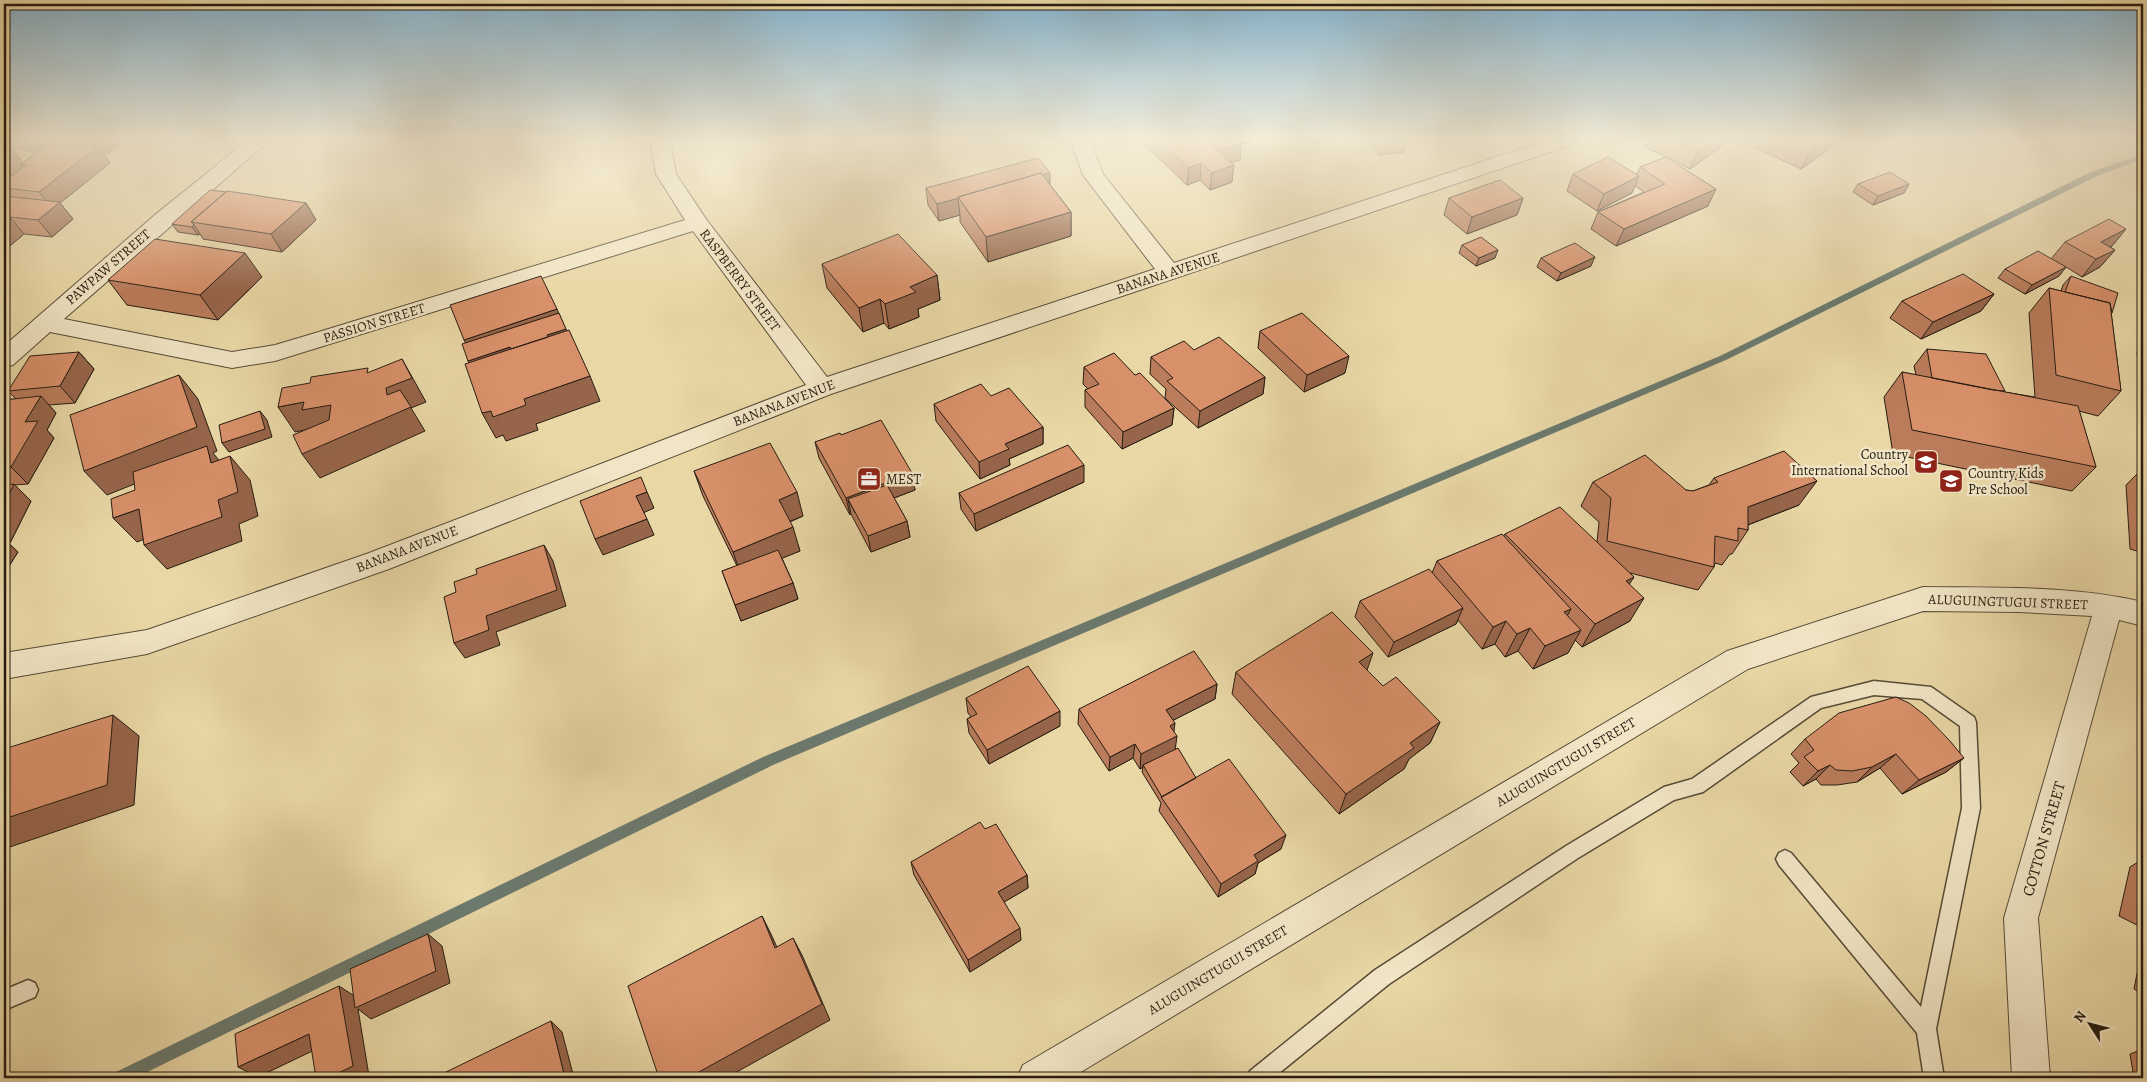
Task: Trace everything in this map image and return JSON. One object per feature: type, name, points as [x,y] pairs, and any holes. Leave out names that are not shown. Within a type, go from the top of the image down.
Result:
[{"type":"street","name":"PAWPAW STREET","points":[[4,359],[199,190]]},
{"type":"street","name":"RASPBERRY STREET","points":[[677,190],[698,223],[822,388]]},
{"type":"street","points":[[1104,190],[1169,272]]},
{"type":"street","name":"BANANA AVENUE","points":[[4,666],[147,642],[379,560],[822,388],[1169,272],[1394,190]]},
{"type":"street","name":"PASSION STREET","points":[[44,323],[232,360],[275,353],[320,340],[698,223]]},
{"type":"street","name":"ALUGUINGTUGUI STREET","points":[[1036,1078],[1738,660],[1924,599],[2020,600],[2109,606],[2143,614]]},
{"type":"street","name":"COTTON STREET","points":[[2031,1078],[2021,918],[2109,606]]},
{"type":"lane","points":[[1257,1078],[1382,977],[1572,852],[1670,793],[1698,786],[1817,702],[1874,688],[1925,692],[1968,722],[1971,808],[1926,1029],[1934,1078]]},
{"type":"lane","points":[[1785,859],[1926,1029]]},
{"type":"lane","points":[[4,1000],[28,990]]},
{"type":"building","points":[[209,190],[226,192],[191,222],[194,225],[192,227],[172,224]]},
{"type":"building","points":[[928,190],[981,190],[959,198],[937,204]]},
{"type":"building","points":[[981,190],[1054,190],[1071,212],[986,237],[958,197]]},
{"type":"building","points":[[1470,190],[1513,190],[1523,198],[1472,217],[1449,198]]},
{"type":"building","points":[[1599,190],[1611,190],[1604,194]]},
{"type":"building","points":[[1649,190],[1713,190],[1624,229],[1598,212]]},
{"type":"building","points":[[1869,190],[1892,190],[1878,196]]},
{"type":"building","points":[[227,191],[306,203],[271,234],[191,222]]},
{"type":"building","points":[[4,196],[60,202],[38,220],[10,217],[4,222]]},
{"type":"building","points":[[2109,219],[2126,229],[2101,242],[2115,250],[2096,259],[2065,242]]},
{"type":"building","points":[[898,234],[937,275],[910,287],[916,292],[885,304],[880,299],[859,308],[822,264]]},
{"type":"building","points":[[1481,237],[1498,250],[1479,258],[1462,245]]},
{"type":"building","points":[[155,239],[245,253],[200,295],[108,280]]},
{"type":"building","points":[[1575,243],[1595,257],[1561,273],[1541,258]]},
{"type":"building","points":[[2038,251],[2066,267],[2032,285],[2005,269]]},
{"type":"building","points":[[1963,274],[1994,294],[1933,322],[1902,301]]},
{"type":"building","points":[[541,276],[557,309],[464,340],[450,305]]},
{"type":"building","points":[[2071,276],[2118,293],[2112,313],[2110,303],[2065,292]]},
{"type":"building","points":[[2049,288],[2110,303],[2121,391],[2056,375]]},
{"type":"building","points":[[559,313],[566,329],[547,335],[548,337],[468,361],[462,344]]},
{"type":"building","points":[[1302,313],[1349,356],[1307,375],[1260,331]]},
{"type":"building","points":[[569,330],[590,376],[524,399],[526,405],[493,417],[491,411],[482,413],[465,364]]},
{"type":"building","points":[[1219,337],[1265,377],[1200,411],[1167,381],[1173,378],[1151,357],[1184,341],[1194,350]]},
{"type":"building","points":[[1927,349],[1986,354],[2005,391],[1932,378]]},
{"type":"building","points":[[79,352],[60,386],[8,391],[30,356]]},
{"type":"building","points":[[1114,353],[1135,375],[1140,373],[1174,408],[1123,432],[1085,390],[1099,384],[1084,367]]},
{"type":"building","points":[[402,359],[412,378],[386,388],[387,395],[400,390],[411,407],[302,454],[293,435],[329,420],[331,405],[302,410],[304,402],[278,407],[282,388],[310,383],[311,377],[368,368],[367,373]]},
{"type":"building","points":[[1902,372],[2078,406],[2096,467],[1912,430]]},
{"type":"building","points":[[179,375],[197,427],[84,471],[70,415]]},
{"type":"building","points":[[981,384],[991,396],[1009,388],[1043,427],[1005,444],[1009,449],[979,462],[934,404]]},
{"type":"building","points":[[41,396],[25,422],[38,421],[11,467],[4,468],[4,400]]},
{"type":"building","points":[[260,411],[265,429],[222,443],[219,425]]},
{"type":"building","points":[[881,420],[912,473],[846,498],[815,442],[840,433],[841,435]]},
{"type":"building","points":[[770,443],[797,492],[779,500],[793,527],[733,552],[694,471]]},
{"type":"building","points":[[1068,445],[1084,465],[974,514],[959,493]]},
{"type":"building","points":[[207,446],[211,463],[230,456],[238,492],[218,500],[222,517],[144,545],[139,509],[113,518],[111,499],[135,490],[133,472]]},
{"type":"building","points":[[1784,451],[1817,481],[1748,507],[1748,530],[1738,528],[1738,541],[1715,536],[1714,567],[1607,541],[1611,498],[1593,482],[1645,455],[1686,490],[1693,491],[1718,482],[1714,478]]},
{"type":"building","points":[[641,477],[647,492],[636,496],[647,519],[595,539],[580,501]]},
{"type":"building","points":[[14,484],[4,504],[4,486]]},
{"type":"building","points":[[887,485],[907,521],[868,536],[848,499]]},
{"type":"building","points":[[1560,507],[1634,577],[1626,581],[1644,598],[1595,624],[1505,534]]},
{"type":"building","points":[[1502,534],[1571,609],[1564,612],[1581,630],[1545,646],[1530,628],[1517,634],[1506,621],[1493,627],[1437,561]]},
{"type":"building","points":[[544,545],[557,590],[486,616],[489,630],[454,643],[444,597],[456,592],[454,582],[477,574],[476,569]]},
{"type":"building","points":[[778,550],[793,583],[735,605],[722,571]]},
{"type":"building","points":[[1429,569],[1463,608],[1394,642],[1360,601]]},
{"type":"building","points":[[1332,612],[1373,653],[1359,662],[1383,686],[1396,677],[1440,722],[1410,743],[1414,748],[1346,794],[1236,672]]},
{"type":"building","points":[[1194,651],[1217,684],[1166,710],[1175,723],[1170,726],[1177,736],[1141,754],[1135,744],[1110,757],[1079,709]]},
{"type":"building","points":[[1028,666],[1060,711],[987,750],[967,719],[977,714],[966,698]]},
{"type":"building","points":[[1896,697],[1909,703],[1926,716],[1964,758],[1919,780],[1896,754],[1872,767],[1852,771],[1836,770],[1830,765],[1818,771],[1804,757],[1814,750],[1805,739],[1839,713]]},
{"type":"building","points":[[113,715],[107,785],[4,819],[4,749]]},
{"type":"building","points":[[1178,748],[1196,778],[1162,797],[1143,765]]},
{"type":"building","points":[[1229,759],[1286,835],[1254,855],[1258,861],[1221,884],[1161,797]]},
{"type":"building","points":[[980,822],[985,829],[996,824],[1027,875],[998,892],[1020,928],[968,960],[911,862]]},
{"type":"building","points":[[762,916],[775,948],[793,938],[822,1004],[688,1078],[659,1078],[628,986]]},
{"type":"building","points":[[428,934],[436,971],[355,1008],[350,969]]},
{"type":"building","points":[[339,986],[353,1066],[328,1078],[316,1078],[309,1034],[238,1067],[235,1034]]},
{"type":"building","points":[[551,1021],[565,1078],[443,1078],[442,1074]]},
{"type":"waterway","points":[[119,1078],[768,761],[1723,358],[2061,190]]},
{"type":"place","name":"Country International School","points":[[1926,462]]},
{"type":"place","name":"MEST","points":[[869,479]]},
{"type":"place","name":"Country Kids Pre School","points":[[1951,481]]}]
